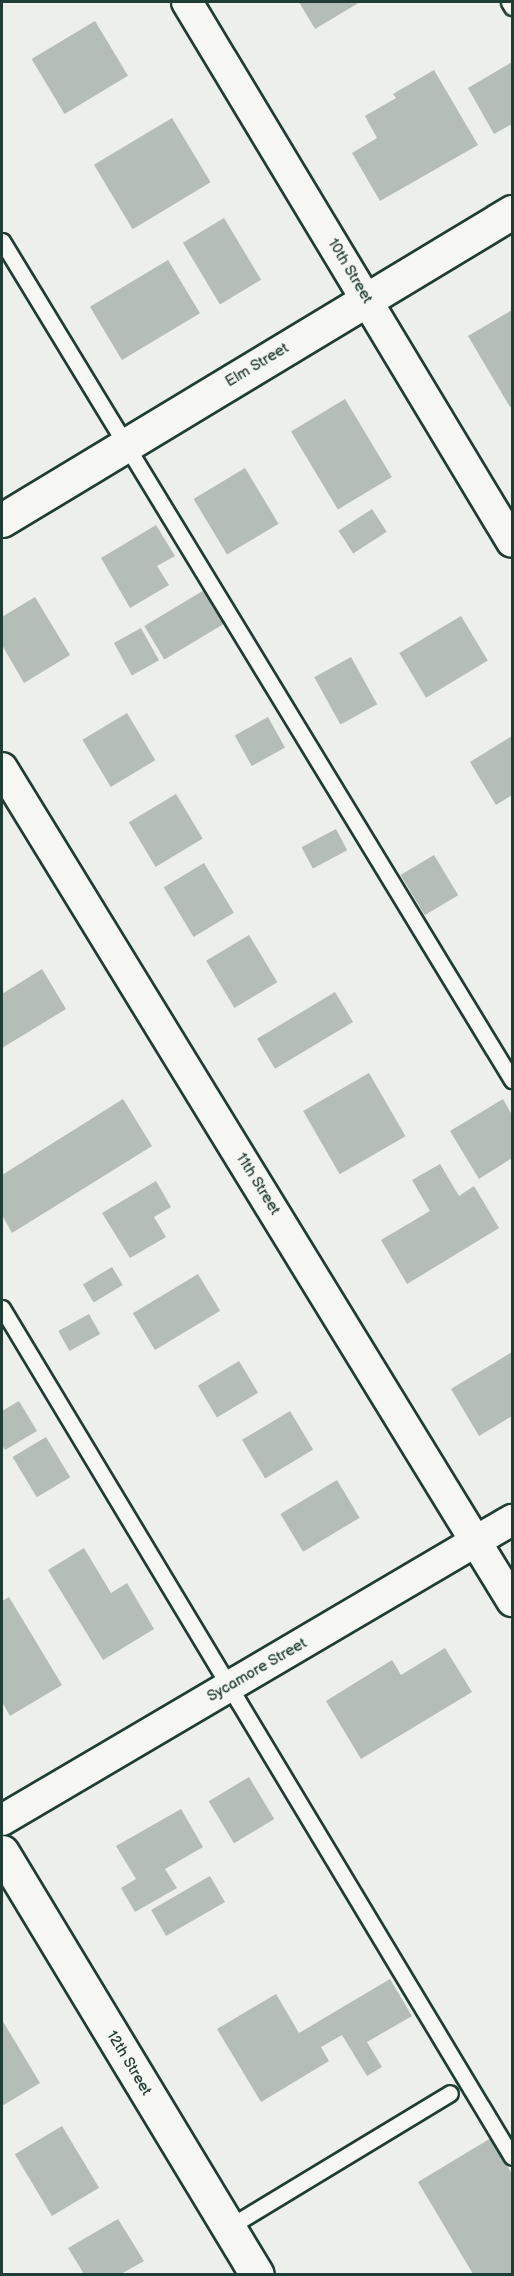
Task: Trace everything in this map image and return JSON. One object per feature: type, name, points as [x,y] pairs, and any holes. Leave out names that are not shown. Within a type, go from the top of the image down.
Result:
[{"type":"main road","name":"Elm Street","points":[[2,520],[513,212]]},
{"type":"main road","name":"12th Street","points":[[2,1852],[257,2274]]},
{"type":"street","name":"10th Street","points":[[187,2],[513,542]]},
{"type":"street","name":"11th Street","points":[[2,768],[513,1601]]},
{"type":"street","name":"Sycamore Street","points":[[2,1820],[513,1520]]},
{"type":"lane","points":[[509,2],[513,7]]},
{"type":"lane","points":[[2,241],[513,1080]]},
{"type":"lane","points":[[2,1308],[513,2157]]},
{"type":"lane","points":[[229,2227],[450,2093]]},
{"type":"building","points":[[299,2],[360,2],[315,29]]},
{"type":"building","points":[[95,21],[128,76],[65,114],[32,59]]},
{"type":"building","points":[[512,62],[512,124],[494,134],[468,88]]},
{"type":"building","points":[[434,70],[478,145],[380,201],[352,153],[377,138],[365,116],[396,98],[393,94]]},
{"type":"building","points":[[172,118],[211,182],[133,229],[94,165]]},
{"type":"building","points":[[224,218],[261,280],[220,304],[183,243]]},
{"type":"building","points":[[168,260],[200,313],[122,360],[90,307]]},
{"type":"building","points":[[512,310],[512,406],[510,407],[468,336]]},
{"type":"building","points":[[345,399],[392,477],[338,509],[291,431]]},
{"type":"building","points":[[245,468],[278,524],[227,555],[194,499]]},
{"type":"building","points":[[372,509],[387,532],[353,553],[338,531]]},
{"type":"building","points":[[156,525],[175,556],[157,566],[169,585],[130,608],[101,558]]},
{"type":"building","points":[[206,589],[226,622],[164,660],[144,626]]},
{"type":"building","points":[[35,597],[70,655],[24,683],[2,645],[2,617]]},
{"type":"building","points":[[461,616],[488,661],[426,698],[399,653]]},
{"type":"building","points":[[141,628],[159,660],[132,675],[114,643]]},
{"type":"building","points":[[351,657],[377,704],[340,725],[314,677]]},
{"type":"building","points":[[127,713],[155,760],[111,787],[82,740]]},
{"type":"building","points":[[268,717],[285,748],[252,766],[235,735]]},
{"type":"building","points":[[512,736],[512,795],[496,805],[470,762]]},
{"type":"building","points":[[176,794],[203,839],[156,867],[129,822]]},
{"type":"building","points":[[336,829],[347,850],[313,869],[302,847]]},
{"type":"building","points":[[434,855],[458,895],[425,915],[401,875]]},
{"type":"building","points":[[204,863],[234,913],[194,937],[164,887]]},
{"type":"building","points":[[249,935],[277,982],[234,1008],[206,961]]},
{"type":"building","points":[[42,969],[66,1009],[2,1048],[2,994]]},
{"type":"building","points":[[335,992],[353,1022],[275,1069],[257,1039]]},
{"type":"building","points":[[369,1073],[406,1136],[340,1174],[303,1111]]},
{"type":"building","points":[[123,1099],[152,1146],[12,1233],[2,1215],[2,1175]]},
{"type":"building","points":[[503,1099],[512,1115],[512,1158],[479,1179],[450,1131]]},
{"type":"building","points":[[440,1164],[459,1196],[474,1186],[499,1228],[407,1284],[381,1240],[430,1211],[412,1180]]},
{"type":"building","points":[[156,1181],[171,1207],[154,1217],[166,1237],[130,1258],[102,1213]]},
{"type":"building","points":[[112,1267],[123,1285],[94,1303],[83,1285]]},
{"type":"building","points":[[198,1274],[220,1311],[155,1350],[133,1313]]},
{"type":"building","points":[[89,1314],[100,1334],[70,1351],[58,1331]]},
{"type":"building","points":[[512,1352],[512,1416],[479,1436],[451,1389]]},
{"type":"building","points":[[239,1361],[258,1393],[217,1417],[198,1386]]},
{"type":"building","points":[[19,1401],[37,1431],[5,1450],[2,1445],[2,1411]]},
{"type":"building","points":[[290,1411],[313,1450],[265,1478],[242,1440]]},
{"type":"building","points":[[46,1437],[70,1477],[37,1497],[13,1457]]},
{"type":"building","points":[[337,1480],[360,1518],[303,1552],[280,1514]]},
{"type":"building","points":[[84,1548],[111,1593],[127,1583],[154,1629],[103,1660],[48,1570]]},
{"type":"building","points":[[9,1597],[62,1685],[10,1716],[2,1702],[2,1601]]},
{"type":"building","points":[[445,1648],[472,1692],[361,1759],[326,1701],[392,1660],[401,1675]]},
{"type":"building","points":[[249,1777],[274,1819],[234,1843],[209,1801]]},
{"type":"building","points":[[181,1809],[203,1847],[165,1869],[177,1888],[135,1912],[121,1888],[136,1879],[116,1846]]},
{"type":"building","points":[[210,1876],[225,1902],[166,1936],[151,1910]]},
{"type":"building","points":[[390,1979],[412,2016],[367,2042],[382,2067],[367,2076],[342,2035],[321,2047],[329,2061],[261,2102],[217,2029],[276,1994],[299,2033]]},
{"type":"building","points":[[2,2020],[40,2083],[2,2106]]},
{"type":"building","points":[[62,2126],[99,2188],[52,2216],[15,2154]]},
{"type":"building","points":[[491,2138],[512,2174],[512,2274],[473,2274],[418,2182]]},
{"type":"building","points":[[118,2219],[144,2261],[121,2274],[84,2274],[68,2248]]}]
